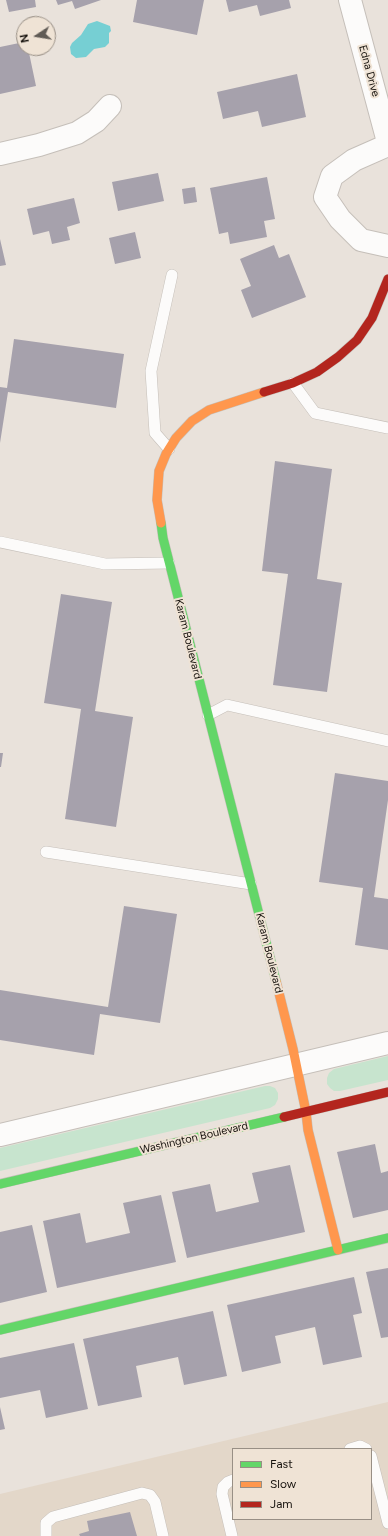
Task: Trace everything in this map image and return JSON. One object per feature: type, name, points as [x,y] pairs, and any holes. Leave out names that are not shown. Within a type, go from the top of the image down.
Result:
[{"type":"street","name":"Edna Drive","points":[[350,0],[388,144],[354,160],[332,176],[326,197],[340,219],[361,240],[388,246]]},
{"type":"street","points":[[0,154],[39,145],[77,133],[96,121],[110,106]]},
{"type":"street","name":"Karam Boulevard","points":[[338,1250],[308,1130],[306,1112],[296,1065],[162,538],[157,500],[159,471],[176,438],[192,421],[209,410],[293,383],[317,372],[357,340],[372,318],[388,279]]},
{"type":"street","points":[[0,1135],[388,1043]]},
{"type":"street","name":"Washington Boulevard","points":[[0,1184],[388,1092]]},
{"type":"street","points":[[0,1330],[388,1238]]},
{"type":"lane","points":[[169,449],[155,433],[151,371],[172,275]]},
{"type":"lane","points":[[293,383],[315,413],[388,428]]},
{"type":"lane","points":[[0,542],[105,564],[169,563]]},
{"type":"lane","points":[[208,716],[227,705],[388,741]]},
{"type":"lane","points":[[46,852],[251,884]]},
{"type":"lane","points":[[353,1448],[360,1446],[364,1448]]},
{"type":"lane","points":[[372,1460],[388,1523]]},
{"type":"lane","points":[[232,1480],[223,1487],[222,1494],[232,1536]]},
{"type":"lane","points":[[46,1536],[46,1523],[53,1517],[142,1492],[150,1494],[155,1502],[163,1536]]},
{"type":"shaded area","points":[[388,1402],[388,1536],[0,1536],[0,1494]]},
{"type":"green space","points":[[388,1056],[388,1080],[340,1091],[334,1091],[327,1084],[329,1073],[334,1069]]},
{"type":"green space","points":[[265,1086],[275,1088],[278,1093],[278,1099],[275,1105],[270,1108],[0,1171],[0,1148]]},
{"type":"water","points":[[97,21],[110,26],[111,31],[109,33],[109,43],[105,47],[94,49],[86,57],[76,58],[71,54],[70,47],[72,43],[81,35],[88,24]]},
{"type":"building","points":[[6,0],[35,0],[36,7],[9,12]]},
{"type":"building","points":[[56,0],[101,0],[75,9],[72,1],[58,5]]},
{"type":"building","points":[[137,0],[204,0],[197,35],[133,22]]},
{"type":"building","points":[[226,0],[289,0],[291,8],[260,16],[257,5],[229,12]]},
{"type":"building","points":[[16,44],[16,56],[30,56],[36,86],[0,94],[0,47]]},
{"type":"building","points":[[297,74],[306,117],[262,127],[258,111],[223,119],[217,92]]},
{"type":"building","points":[[158,173],[164,201],[118,211],[112,182]]},
{"type":"building","points":[[267,177],[275,219],[264,221],[267,237],[230,244],[228,232],[219,234],[210,188]]},
{"type":"building","points":[[195,187],[197,202],[184,204],[182,189]]},
{"type":"building","points":[[74,198],[80,223],[67,227],[70,240],[52,244],[49,231],[33,235],[27,209]]},
{"type":"building","points":[[135,232],[141,258],[115,264],[109,238]]},
{"type":"building","points":[[0,239],[6,265],[0,266]]},
{"type":"building","points":[[274,245],[279,258],[289,254],[306,297],[252,318],[241,290],[251,286],[240,259]]},
{"type":"building","points":[[14,339],[124,354],[116,408],[8,392],[0,443],[0,387],[7,388]]},
{"type":"building","points":[[275,461],[332,469],[317,579],[342,583],[327,692],[273,685],[288,574],[262,571]]},
{"type":"building","points":[[61,594],[112,602],[95,711],[133,717],[116,827],[65,819],[81,709],[44,703]]},
{"type":"building","points":[[0,753],[3,753],[1,767],[0,767]]},
{"type":"building","points":[[335,773],[388,781],[388,800],[374,897],[388,899],[388,950],[355,945],[363,888],[319,882]]},
{"type":"building","points":[[124,906],[177,914],[160,1023],[100,1014],[94,1055],[0,1040],[0,990],[108,1007]]},
{"type":"building","points":[[375,1144],[381,1173],[388,1171],[388,1210],[353,1218],[337,1152]]},
{"type":"building","points":[[290,1165],[305,1232],[187,1258],[172,1192],[210,1184],[216,1212],[259,1202],[252,1173]]},
{"type":"building","points":[[161,1195],[176,1262],[57,1288],[43,1221],[80,1213],[86,1243],[130,1233],[123,1203]]},
{"type":"building","points":[[32,1225],[47,1292],[0,1303],[0,1232]]},
{"type":"building","points":[[388,1268],[388,1337],[381,1338],[366,1272]]},
{"type":"building","points":[[354,1277],[362,1313],[353,1315],[362,1357],[323,1365],[315,1327],[275,1336],[281,1363],[242,1372],[227,1305]]},
{"type":"building","points":[[213,1311],[227,1376],[184,1385],[178,1357],[136,1366],[142,1397],[98,1406],[83,1339]]},
{"type":"building","points":[[74,1343],[88,1409],[46,1418],[40,1390],[0,1398],[0,1358]]},
{"type":"building","points":[[0,1407],[5,1429],[0,1430]]},
{"type":"building","points":[[130,1512],[137,1536],[80,1536],[79,1534],[89,1531],[87,1521]]},
{"type":"traffic: fast","points":[[161,523],[163,538],[276,981]]},
{"type":"traffic: fast","points":[[0,1184],[284,1117]]},
{"type":"traffic: fast","points":[[0,1330],[388,1238]]},
{"type":"traffic: slow","points":[[161,523],[157,500],[159,471],[166,454],[176,438],[192,421],[209,410],[264,392]]},
{"type":"traffic: slow","points":[[276,981],[293,1049],[306,1112],[308,1130],[338,1250]]},
{"type":"traffic: jam","points":[[264,392],[293,383],[317,372],[338,357],[357,340],[372,318],[388,279]]},
{"type":"traffic: jam","points":[[284,1117],[388,1092]]}]
